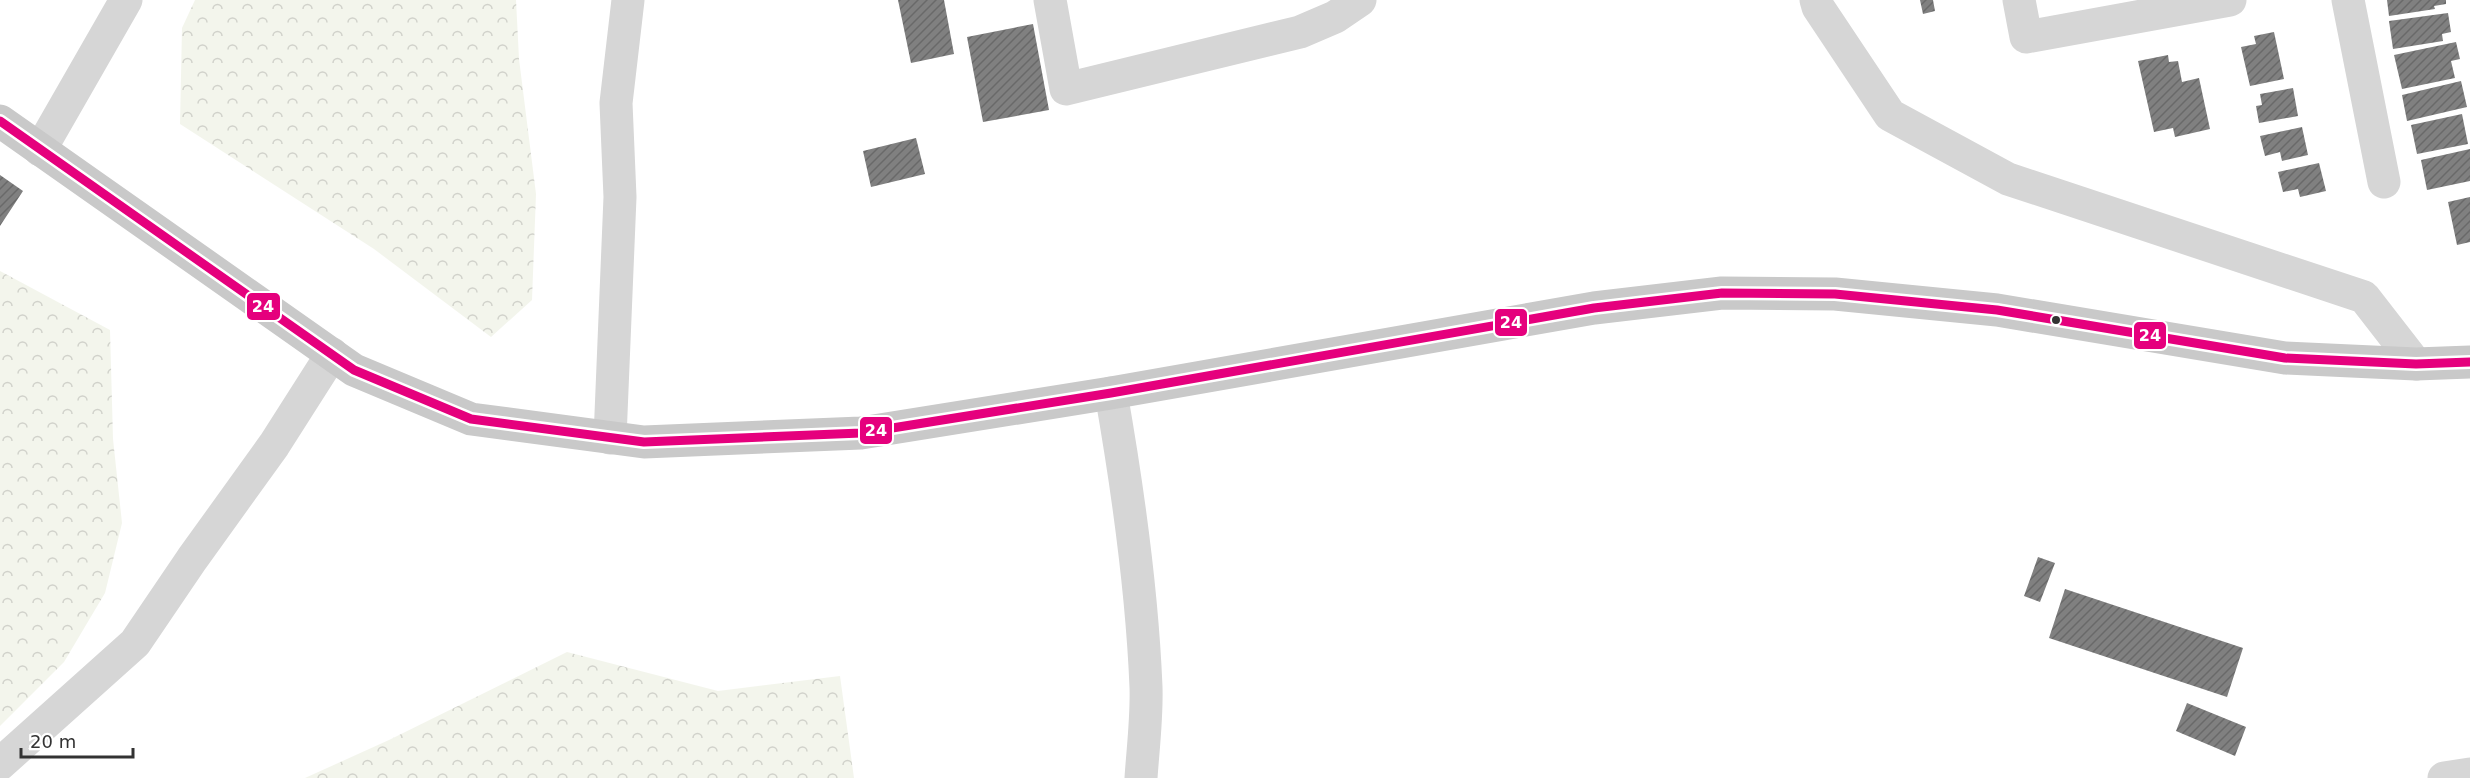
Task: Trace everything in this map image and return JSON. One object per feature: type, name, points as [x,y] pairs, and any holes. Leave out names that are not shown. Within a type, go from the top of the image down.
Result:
[{"type":"main road","points":[[0,121],[354,370],[471,419],[644,442],[861,433],[1111,393],[1594,308],[1722,293],[1835,294],[1997,309],[2285,358],[2416,364],[2470,362]]},
{"type":"street","points":[[40,150],[126,0]]},
{"type":"street","points":[[609,438],[620,197],[616,103],[628,0]]},
{"type":"street","points":[[1050,0],[1066,88],[1300,32],[1335,17],[1360,0]]},
{"type":"street","points":[[1816,0],[1818,7],[1890,115],[2008,179],[2364,297],[2416,364]]},
{"type":"street","points":[[2019,0],[2026,37],[2230,0]]},
{"type":"street","points":[[2348,0],[2384,182]]},
{"type":"street","points":[[0,764],[135,643],[274,445],[332,354]]},
{"type":"street","points":[[1111,393],[1135,561],[1146,688],[1141,778]]},
{"type":"street","points":[[2444,778],[2470,774]]},
{"type":"green space","points":[[195,0],[516,0],[519,59],[536,194],[532,300],[491,337],[374,249],[180,124],[182,28]]},
{"type":"green space","points":[[0,271],[110,330],[113,439],[122,523],[105,593],[64,662],[0,726]]},
{"type":"green space","points":[[567,652],[718,691],[840,676],[854,778],[305,778],[389,740]]},
{"type":"building","points":[[898,0],[944,0],[954,54],[911,63]]},
{"type":"building","points":[[1920,0],[1933,0],[1935,11],[1923,14]]},
{"type":"building","points":[[2387,0],[2446,0],[2446,4],[2434,6],[2435,9],[2389,16]]},
{"type":"building","points":[[2448,13],[2451,32],[2442,34],[2443,41],[2393,49],[2389,21]]},
{"type":"building","points":[[1033,24],[1049,110],[983,122],[967,37]]},
{"type":"building","points":[[2274,32],[2284,79],[2250,86],[2241,47],[2256,44],[2254,36]]},
{"type":"building","points":[[2456,42],[2460,59],[2451,61],[2455,78],[2402,89],[2394,55]]},
{"type":"building","points":[[2168,55],[2169,62],[2178,61],[2182,82],[2199,78],[2210,129],[2175,137],[2173,128],[2154,132],[2138,61]]},
{"type":"building","points":[[2461,81],[2467,107],[2407,121],[2402,95]]},
{"type":"building","points":[[2293,88],[2298,116],[2259,123],[2256,106],[2262,105],[2260,94]]},
{"type":"building","points":[[2462,114],[2468,144],[2417,154],[2411,125]]},
{"type":"building","points":[[2302,127],[2308,155],[2282,161],[2280,152],[2265,156],[2260,136]]},
{"type":"building","points":[[916,138],[925,174],[871,187],[863,151]]},
{"type":"building","points":[[2470,149],[2470,181],[2427,190],[2421,160]]},
{"type":"building","points":[[2319,163],[2326,191],[2300,197],[2298,189],[2283,192],[2278,172]]},
{"type":"building","points":[[0,175],[23,191],[0,226]]},
{"type":"building","points":[[2470,197],[2470,242],[2457,245],[2448,202]]},
{"type":"building","points":[[2038,557],[2055,563],[2040,602],[2024,596]]},
{"type":"building","points":[[2065,589],[2243,648],[2227,697],[2049,638]]},
{"type":"building","points":[[2187,703],[2246,727],[2235,756],[2176,731]]},
{"type":"transit line","name":"24","points":[[0,121],[354,370],[471,419],[644,442],[861,433],[1111,393],[1594,308],[1722,293],[1835,294],[1997,310],[2285,358],[2416,364],[2470,362]]}]
